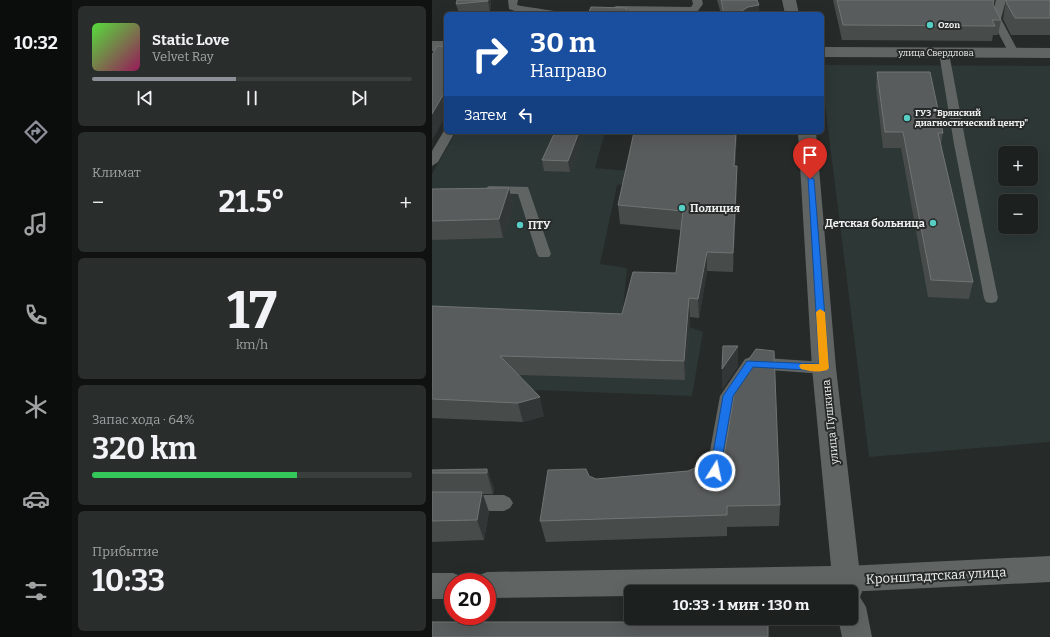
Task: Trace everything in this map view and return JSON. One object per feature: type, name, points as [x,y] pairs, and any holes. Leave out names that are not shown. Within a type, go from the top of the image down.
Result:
[{"type":"street","points":[[789,0],[792,12]]},
{"type":"street","points":[[432,46],[444,46]]},
{"type":"street","name":"улица Свердлова","points":[[824,52],[1050,53]]},
{"type":"street","name":"улица Пушкина","points":[[807,134],[824,368],[847,585]]},
{"type":"street","name":"Кронштадтская улица","points":[[858,585],[1050,569]]},
{"type":"street","points":[[432,586],[444,586]]},
{"type":"street","name":"Кронштадтская улица","points":[[496,586],[624,586]]},
{"type":"street","points":[[855,625],[857,637]]},
{"type":"lane","points":[[513,0],[512,7],[528,12]]},
{"type":"lane","points":[[611,12],[616,9],[694,10],[698,4],[697,0]]},
{"type":"lane","points":[[1002,4],[996,19],[1014,53]]},
{"type":"lane","points":[[944,53],[960,144],[991,298]]},
{"type":"lane","points":[[432,162],[448,134]]},
{"type":"lane","points":[[477,190],[523,190],[544,254]]},
{"type":"lane","points":[[688,483],[715,471],[728,396],[750,364],[824,368]]},
{"type":"lane","points":[[432,503],[504,503]]},
{"type":"shaded area","points":[[824,65],[1050,66],[1050,442],[869,457],[824,96]]},
{"type":"shaded area","name":"ПТУ","points":[[455,134],[604,134],[595,168],[641,172],[641,182],[617,185],[600,264],[627,268],[623,310],[656,315],[703,332],[692,396],[432,386],[432,174]]},
{"type":"building","points":[[457,0],[488,0],[488,1],[456,4]]},
{"type":"building","points":[[721,0],[757,0],[759,5],[748,7],[740,12],[724,12]]},
{"type":"building","points":[[837,0],[994,0],[993,5],[1001,20],[992,20],[995,26],[843,25]]},
{"type":"building","points":[[1006,0],[1050,0],[1050,18],[1015,18]]},
{"type":"building","points":[[591,7],[627,8],[626,12],[589,12]]},
{"type":"building","points":[[437,46],[444,47],[444,93],[432,114],[432,55]]},
{"type":"building","points":[[877,72],[930,72],[943,133],[938,133],[973,282],[931,280],[903,132],[885,132]]},
{"type":"building","points":[[554,134],[578,134],[568,161],[542,160]]},
{"type":"building","points":[[634,134],[736,134],[734,166],[737,166],[733,253],[707,252],[698,299],[689,298],[684,361],[500,356],[540,397],[518,403],[432,399],[432,306],[622,314],[633,272],[676,273],[683,211],[618,205]]},
{"type":"building","points":[[509,188],[499,219],[432,221],[432,189]]},
{"type":"building","points":[[723,346],[738,346],[722,369]]},
{"type":"building","points":[[756,349],[774,351],[780,505],[727,506],[727,515],[540,521],[548,470],[586,469],[589,476],[596,479],[688,471],[702,465],[717,464],[717,458],[722,456],[725,450],[737,376]]},
{"type":"building","points":[[487,469],[487,473],[432,473],[432,470]]},
{"type":"building","points":[[432,492],[482,492],[477,520],[432,521]]},
{"type":"building","points":[[432,622],[444,622],[444,625],[496,625],[496,622],[624,622],[624,625],[768,625],[768,637],[432,637]]},
{"type":"slow traffic","points":[[804,366],[824,368],[820,312]]},
{"type":"place","name":"Ozon","points":[[930,25]]},
{"type":"place","name":"ГУЗ \"Брянский диагностический центр\"","points":[[907,118]]},
{"type":"place","name":"Полиция","points":[[682,208]]},
{"type":"place","name":"Детская больница","points":[[933,223]]},
{"type":"place","name":"ПТУ","points":[[520,225]]},
{"type":"route","points":[[715,471],[728,396],[750,364],[824,368],[810,179]]}]
